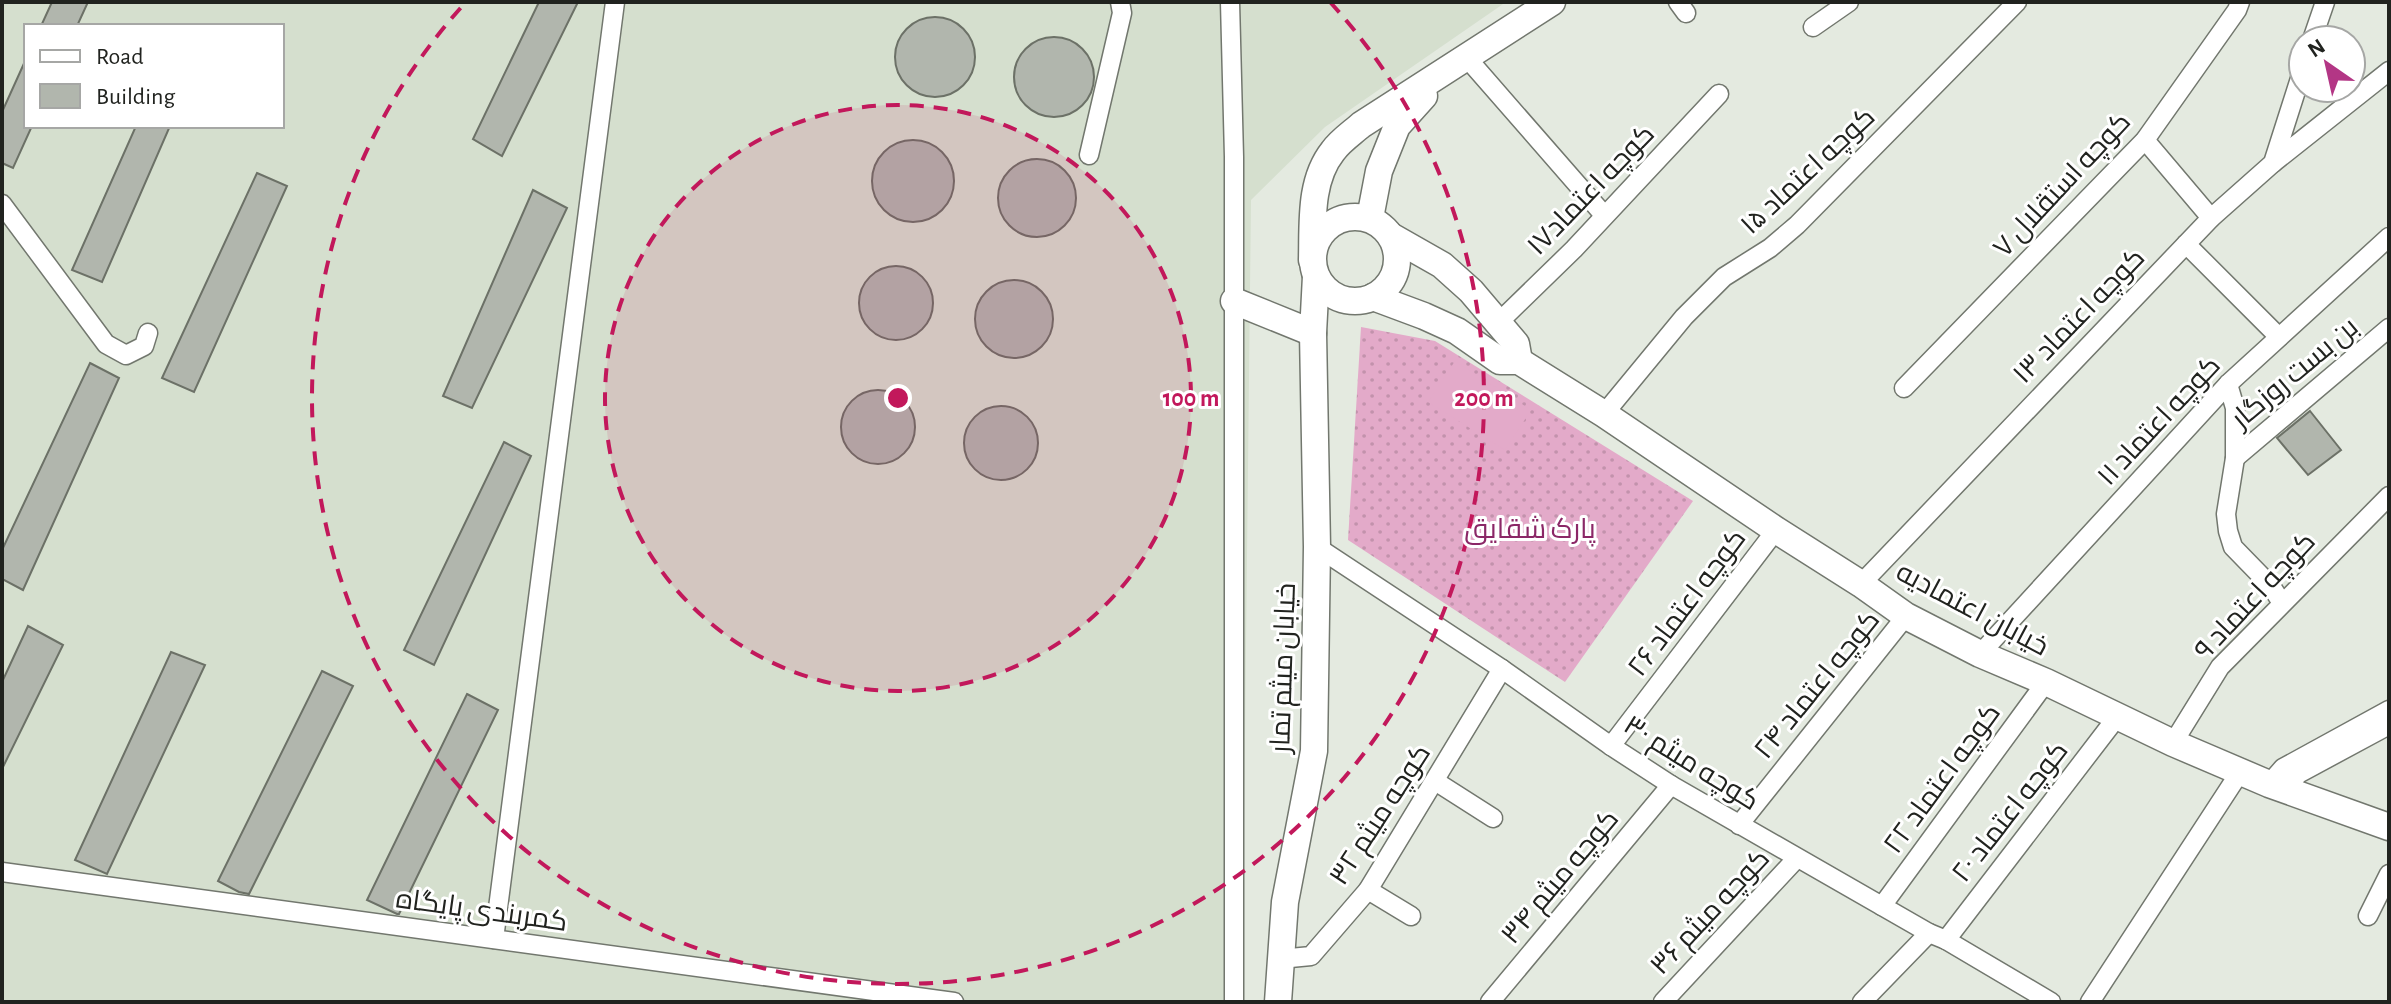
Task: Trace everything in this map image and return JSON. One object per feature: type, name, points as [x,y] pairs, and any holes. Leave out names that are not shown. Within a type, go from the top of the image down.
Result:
[{"type":"street","points":[[494,939],[615,2]]},
{"type":"street","points":[[1089,155],[1122,13],[1120,2]]},
{"type":"street","points":[[1230,2],[1234,157],[1234,1002]]},
{"type":"street","name":"خیابان میثم تمار","points":[[1278,1002],[1285,902],[1314,751],[1317,547],[1313,204],[1321,171],[1333,150],[1361,125],[1552,2]]},
{"type":"street","points":[[1813,27],[1849,2]]},
{"type":"street","name":"کوچه اعتماد ۱۵","points":[[1604,414],[1684,317],[1724,277],[1770,248],[1797,225],[2017,2]]},
{"type":"street","name":"کوچه استقلال ۷","points":[[1904,388],[2145,140],[2240,2]]},
{"type":"street","points":[[2317,24],[2325,2]]},
{"type":"street","points":[[1456,65],[1604,215]]},
{"type":"street","name":"خیابان میثم تمار","points":[[1370,218],[1379,171],[1397,126],[1456,65]]},
{"type":"street","name":"کوچه اعتماد ۱۳","points":[[1861,584],[2211,218],[2273,163],[2389,71]]},
{"type":"street","name":"کوچه اعتماد۱۷","points":[[1499,322],[1574,249],[1719,94]]},
{"type":"street","points":[[2273,163],[2292,104]]},
{"type":"street","points":[[2145,140],[2211,218]]},
{"type":"street","points":[[2,204],[106,344],[126,355],[144,346],[148,333]]},
{"type":"street","points":[[1365,299],[1340,298],[1326,290],[1314,268],[1315,244],[1324,230],[1337,220],[1353,216],[1370,218],[1391,236],[1442,265],[1499,322],[1516,344],[1519,361]]},
{"type":"street","points":[[1234,301],[1313,333],[1335,313],[1386,287],[1395,273],[1398,257],[1391,236]]},
{"type":"street","name":"کوچه اعتماد ۱۱","points":[[1980,654],[2228,384],[2389,237]]},
{"type":"street","points":[[2186,244],[2279,337]]},
{"type":"street","name":"خیابان اعتمادیه","points":[[1365,299],[1424,316],[1457,331],[1500,361],[1519,361],[1604,414],[1906,616],[1980,654],[2173,743],[2278,787],[2389,827]]},
{"type":"street","name":"بن بست روزگار","points":[[2235,458],[2389,328]]},
{"type":"street","points":[[2228,384],[2235,408],[2235,458],[2226,514],[2230,539],[2233,547],[2271,586],[2282,603]]},
{"type":"street","name":"کوچه اعتماد ۹","points":[[2173,743],[2220,667],[2389,496]]},
{"type":"street","name":"کوچه اعتماد ۲۶","points":[[1611,746],[1776,530]]},
{"type":"street","name":"کوچه میثم ۳۰","points":[[1317,547],[1671,785],[2051,1002]]},
{"type":"street","name":"کوچه اعتماد ۲۴","points":[[1739,825],[1906,616]]},
{"type":"street","name":"کوچه میثم ۳۲","points":[[1280,959],[1311,956],[1368,890],[1502,669]]},
{"type":"street","name":"کوچه اعتماد ۲۲","points":[[1882,906],[2046,682]]},
{"type":"street","points":[[2278,787],[2283,768],[2389,710]]},
{"type":"street","name":"کوچه اعتماد ۲۰","points":[[1862,1002],[1937,936],[2117,717]]},
{"type":"street","points":[[2278,787],[2389,725]]},
{"type":"street","points":[[2090,1002],[2240,772]]},
{"type":"street","points":[[1435,781],[1493,818]]},
{"type":"street","name":"کوچه میثم ۳۴","points":[[1490,1002],[1671,785]]},
{"type":"street","name":"کوچه میثم ۳۶","points":[[1663,1002],[1797,858]]},
{"type":"street","name":"کمربندی پایگاه","points":[[2,872],[954,1002]]},
{"type":"street","points":[[2368,916],[2389,874]]},
{"type":"street","points":[[1368,890],[1411,916]]},
{"type":"shaded area","points":[[2,2],[1506,2],[1325,127],[1251,200],[1242,1002],[2,1002]]},
{"type":"green space","name":"پارک شقایق","points":[[1361,327],[1435,341],[1693,501],[1565,682],[1348,540]]},
{"type":"green space","points":[[1455,361],[1531,410],[1505,450],[1428,402]]},
{"type":"building","points":[[52,2],[88,2],[78,24],[42,24]]},
{"type":"building","points":[[539,2],[578,2],[502,156],[473,139]]},
{"type":"building","points":[[935,17],[950,20],[963,29],[972,42],[975,57],[972,72],[963,85],[950,94],[935,97],[920,94],[907,85],[898,72],[895,57],[898,42],[907,29],[920,20]]},
{"type":"building","points":[[1054,37],[1069,40],[1082,49],[1091,62],[1094,77],[1091,92],[1082,105],[1069,114],[1054,117],[1039,114],[1026,105],[1017,92],[1014,77],[1017,62],[1026,49],[1039,40]]},
{"type":"building","points":[[24,63],[24,128],[31,128],[13,168],[2,163],[2,112]]},
{"type":"building","points":[[135,128],[169,128],[102,282],[72,270]]},
{"type":"building","points":[[913,140],[929,143],[942,152],[951,165],[954,181],[951,197],[942,210],[929,219],[913,222],[897,219],[884,210],[875,197],[872,181],[875,165],[884,152],[897,143]]},
{"type":"building","points":[[1037,159],[1052,162],[1069,176],[1076,198],[1073,213],[1059,230],[1037,237],[1022,234],[1005,220],[998,198],[1001,183],[1015,166]]},
{"type":"building","points":[[257,173],[287,186],[194,392],[162,378]]},
{"type":"building","points":[[533,190],[567,208],[472,408],[443,396]]},
{"type":"building","points":[[903,266],[923,276],[931,289],[931,317],[923,330],[910,338],[889,340],[869,330],[861,317],[859,296],[869,276],[882,268]]},
{"type":"building","points":[[1014,280],[1029,283],[1041,292],[1050,304],[1053,319],[1050,334],[1041,346],[1029,355],[1014,358],[999,355],[987,346],[978,334],[975,319],[978,304],[987,292],[999,283]]},
{"type":"building","points":[[90,363],[119,378],[23,590],[2,579],[2,550]]},
{"type":"building","points":[[871,390],[885,390],[899,396],[909,406],[915,427],[913,441],[899,458],[885,464],[871,464],[857,458],[847,448],[841,434],[841,420],[847,406],[857,396]]},
{"type":"building","points":[[994,406],[1008,406],[1022,412],[1032,422],[1038,443],[1036,457],[1022,474],[1008,480],[994,480],[980,474],[970,464],[964,450],[964,436],[970,422],[980,412]]},
{"type":"building","points":[[2310,411],[2341,450],[2308,475],[2277,438]]},
{"type":"building","points":[[504,442],[531,456],[434,665],[404,650]]},
{"type":"building","points":[[28,626],[63,645],[2,769],[2,682]]},
{"type":"building","points":[[171,652],[205,665],[107,874],[75,860]]},
{"type":"building","points":[[322,671],[353,686],[249,894],[239,892],[218,881]]},
{"type":"building","points":[[467,694],[498,710],[397,914],[367,900]]}]
